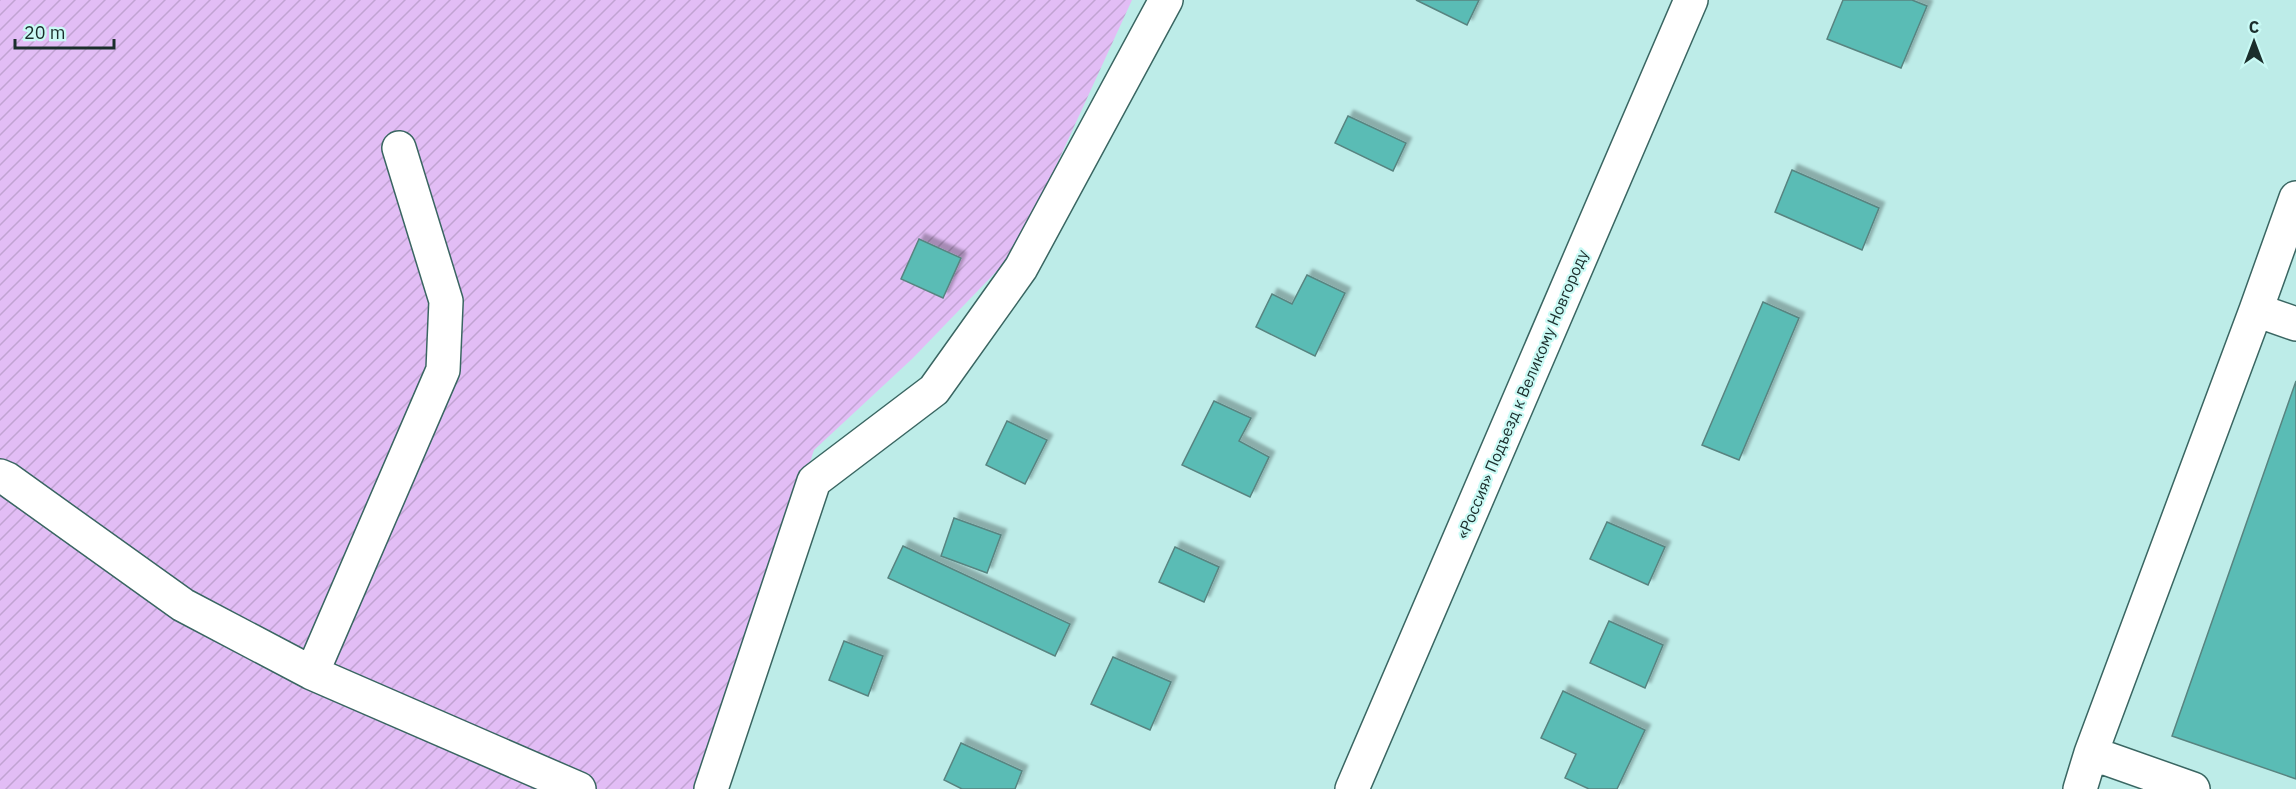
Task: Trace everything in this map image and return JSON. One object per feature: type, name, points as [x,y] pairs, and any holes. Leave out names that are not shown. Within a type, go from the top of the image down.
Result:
[{"type":"main road","points":[[711,789],[814,481],[934,390],[1021,268],[1166,0]]},
{"type":"main road","name":"«Россия» Подъезд к Великому Новгороду","points":[[1352,789],[1691,0]]},
{"type":"main road","points":[[312,673],[443,370],[446,301],[399,148]]},
{"type":"main road","points":[[2080,789],[2091,753],[2296,198]]},
{"type":"main road","points":[[2256,310],[2296,324]]},
{"type":"main road","points":[[0,476],[183,605],[312,673],[579,789]]},
{"type":"main road","points":[[2091,753],[2193,789]]},
{"type":"shaded area","points":[[0,0],[1132,0],[1018,249],[913,358],[814,450],[703,789],[0,789]]},
{"type":"building","points":[[1416,0],[1479,0],[1467,25]]},
{"type":"building","points":[[1843,0],[1912,0],[1927,6],[1901,68],[1827,39]]},
{"type":"building","points":[[1348,116],[1406,143],[1393,171],[1335,143]]},
{"type":"building","points":[[1792,170],[1879,208],[1862,250],[1775,212]]},
{"type":"building","points":[[919,239],[961,258],[943,298],[901,279]]},
{"type":"building","points":[[1307,275],[1345,293],[1315,356],[1256,327],[1272,294],[1292,304]]},
{"type":"building","points":[[1763,302],[1799,318],[1739,460],[1702,445]]},
{"type":"building","points":[[2296,381],[2296,779],[2172,736]]},
{"type":"building","points":[[1214,401],[1251,418],[1239,441],[1269,457],[1250,497],[1182,465]]},
{"type":"building","points":[[1007,421],[1047,440],[1025,484],[986,465]]},
{"type":"building","points":[[954,518],[1001,535],[987,573],[941,556]]},
{"type":"building","points":[[1607,522],[1665,547],[1648,585],[1590,559]]},
{"type":"building","points":[[903,546],[1070,624],[1055,656],[888,578]]},
{"type":"building","points":[[1175,547],[1219,567],[1204,602],[1159,582]]},
{"type":"building","points":[[1609,621],[1663,645],[1645,688],[1590,663]]},
{"type":"building","points":[[844,641],[883,656],[868,696],[829,680]]},
{"type":"building","points":[[1113,657],[1171,682],[1150,730],[1091,704]]},
{"type":"building","points":[[1563,691],[1645,730],[1617,789],[1589,789],[1565,778],[1576,754],[1541,738]]},
{"type":"building","points":[[961,743],[1022,771],[1015,789],[962,789],[944,780]]}]
